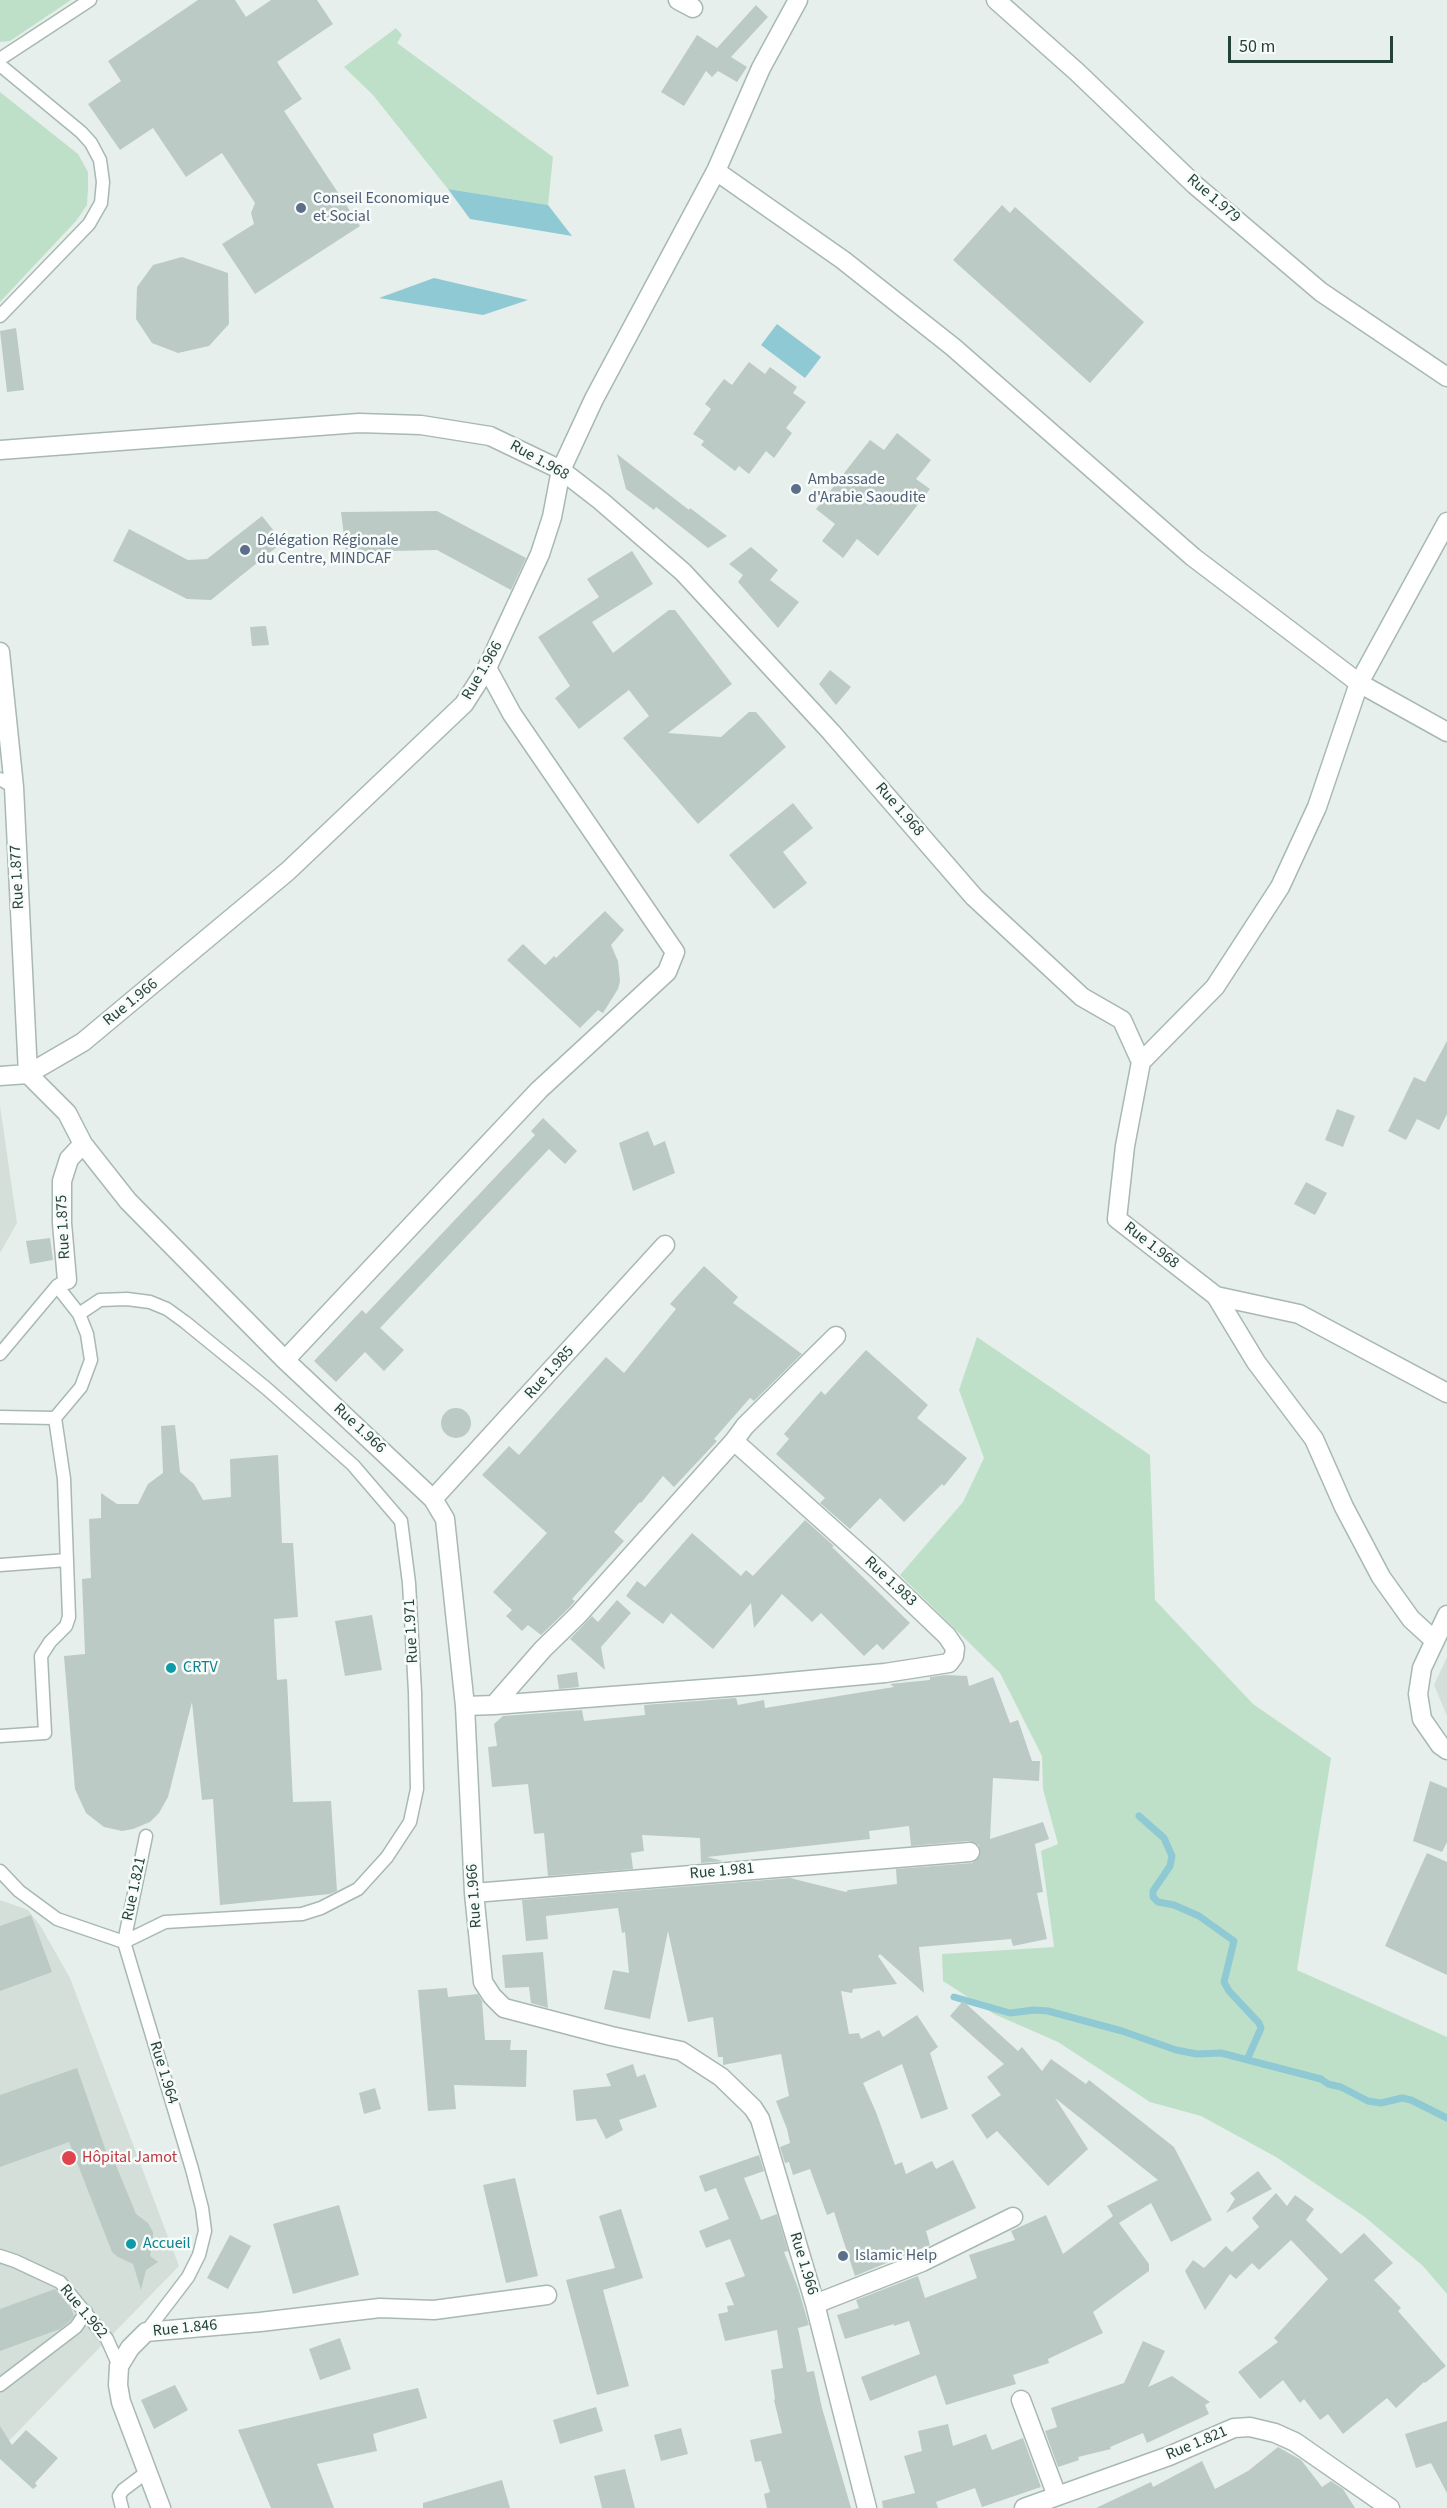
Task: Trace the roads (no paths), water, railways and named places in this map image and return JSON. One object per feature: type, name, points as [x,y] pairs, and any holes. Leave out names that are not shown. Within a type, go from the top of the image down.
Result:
[{"type":"street","name":"Rue 1.966","points":[[798,0],[761,68],[716,171],[594,399],[561,470],[552,517],[540,554],[487,668],[464,704],[288,871],[82,1042],[28,1074],[67,1113],[83,1144],[128,1201],[285,1360],[434,1499],[445,1519],[465,1706],[474,1893],[483,1982],[504,2008],[611,2036],[681,2051],[721,2077],[753,2108],[760,2119],[815,2304],[867,2508]]},
{"type":"street","name":"Rue 1.979","points":[[996,0],[1077,72],[1195,184],[1321,292],[1447,377]]},
{"type":"street","points":[[716,171],[843,260],[952,347],[1193,557],[1359,683],[1447,732]]},
{"type":"street","name":"Rue 1.968","points":[[0,450],[359,423],[411,425],[490,436],[561,470],[683,572],[831,732],[974,897],[1082,997],[1122,1020],[1141,1062],[1125,1146],[1117,1219],[1216,1296],[1256,1362],[1314,1439],[1344,1507],[1381,1577],[1411,1619],[1435,1641]]},
{"type":"street","points":[[1141,1062],[1215,987],[1280,887],[1317,807],[1359,683],[1447,522]]},
{"type":"street","name":"Rue 1.877","points":[[0,652],[28,1074]]},
{"type":"street","points":[[285,1360],[539,1090],[667,972],[675,952],[512,714],[487,668]]},
{"type":"street","points":[[0,1077],[28,1074]]},
{"type":"street","name":"Rue 1.875","points":[[62,1283],[62,1181],[69,1159],[83,1144]]},
{"type":"street","name":"Rue 1.985","points":[[434,1499],[665,1245]]},
{"type":"street","points":[[1216,1296],[1299,1314],[1447,1393]]},
{"type":"street","points":[[494,1705],[734,1442],[745,1426],[836,1336]]},
{"type":"street","name":"Rue 1.983","points":[[465,1706],[756,1685],[885,1673],[949,1663],[954,1656],[955,1648],[947,1636],[878,1570],[734,1442]]},
{"type":"street","points":[[1447,1615],[1422,1668],[1418,1694],[1422,1719],[1440,1745],[1447,1750]]},
{"type":"street","name":"Rue 1.981","points":[[474,1893],[970,1852]]},
{"type":"street","points":[[815,2304],[922,2262],[1013,2217]]},
{"type":"street","name":"Rue 1.846","points":[[119,2366],[130,2348],[146,2332],[380,2308],[434,2310],[547,2295]]},
{"type":"street","points":[[119,2366],[118,2385],[121,2402],[161,2508]]},
{"type":"street","points":[[1021,2400],[1041,2504]]},
{"type":"street","name":"Rue 1.821","points":[[1041,2504],[1169,2456],[1234,2428],[1250,2427],[1275,2433],[1295,2442],[1390,2508]]},
{"type":"lane","points":[[0,59],[90,0]]},
{"type":"lane","points":[[0,65],[81,132],[91,143],[100,160],[104,182],[101,203],[89,224],[0,316]]},
{"type":"lane","points":[[0,1354],[62,1283],[87,1334],[91,1360],[81,1387],[55,1418],[64,1479],[69,1617],[66,1626],[50,1642],[41,1656],[45,1734],[0,1736]]},
{"type":"lane","name":"Rue 1.971","points":[[79,1314],[100,1300],[127,1299],[150,1302],[167,1309],[185,1322],[266,1388],[353,1466],[401,1521],[410,1583],[417,1788],[410,1822],[387,1857],[358,1889],[321,1908],[302,1914],[165,1922],[124,1942]]},
{"type":"lane","points":[[0,1417],[55,1418]]},
{"type":"lane","points":[[0,1565],[68,1560]]},
{"type":"lane","name":"Rue 1.821","points":[[124,1942],[146,1836]]},
{"type":"lane","points":[[0,1871],[19,1891],[57,1919],[124,1942]]},
{"type":"lane","name":"Rue 1.964","points":[[124,1942],[192,2169],[205,2231],[199,2255],[188,2277],[146,2332]]},
{"type":"lane","name":"Rue 1.962","points":[[0,2256],[60,2282],[107,2339],[119,2366]]},
{"type":"lane","points":[[0,2385],[76,2327],[86,2312]]},
{"type":"lane","points":[[122,2508],[119,2496],[123,2490],[147,2472]]},
{"type":"water","points":[[448,189],[548,205],[572,236],[470,219]]},
{"type":"water","points":[[434,278],[528,300],[483,315],[379,298]]},
{"type":"water","points":[[777,324],[821,357],[805,378],[761,345]]},
{"type":"waterway","points":[[1139,1816],[1164,1838],[1172,1856],[1170,1866],[1153,1891],[1153,1897],[1158,1902],[1174,1905],[1199,1916],[1234,1941],[1224,1982],[1261,2028],[1247,2060]]},
{"type":"waterway","points":[[954,1997],[1010,2013],[1048,2011],[1122,2031],[1176,2050],[1197,2054],[1221,2053],[1321,2079],[1368,2101],[1381,2103],[1402,2098],[1411,2100],[1447,2118]]},
{"type":"place","name":"Conseil Economique et Social","points":[[301,208]]},
{"type":"place","name":"Ambassade d'Arabie Saoudite","points":[[796,489]]},
{"type":"place","name":"Délégation Régionale du Centre, MINDCAF","points":[[245,550]]},
{"type":"place","name":"CRTV","points":[[171,1668]]},
{"type":"place","name":"Hôpital Jamot","points":[[69,2158]]},
{"type":"place","name":"Accueil","points":[[131,2244]]},
{"type":"place","name":"Islamic Help","points":[[843,2256]]}]
